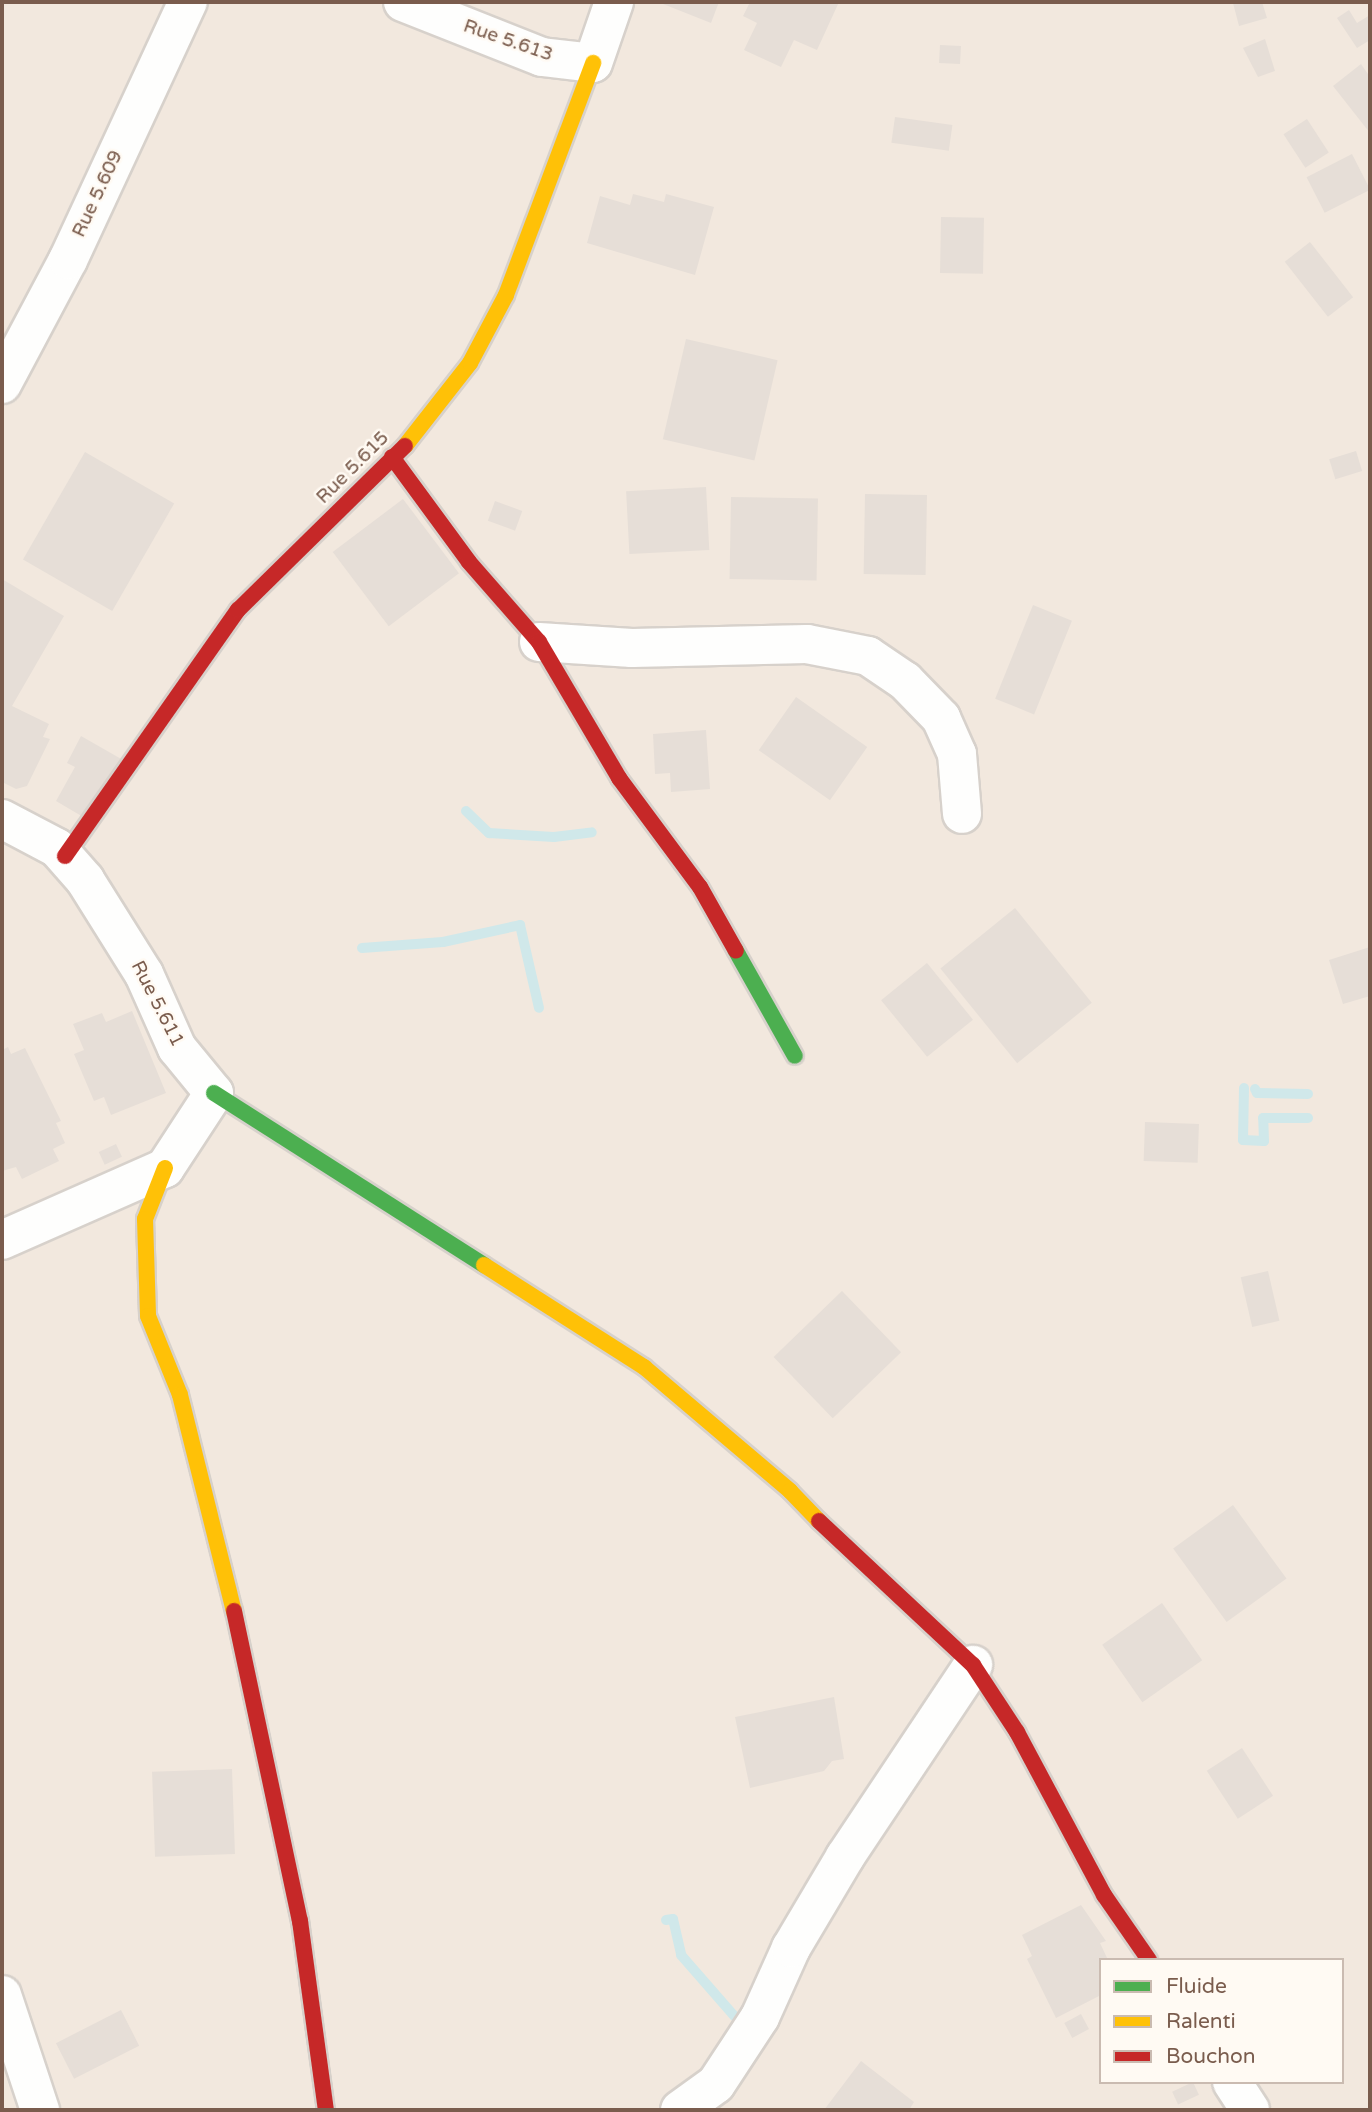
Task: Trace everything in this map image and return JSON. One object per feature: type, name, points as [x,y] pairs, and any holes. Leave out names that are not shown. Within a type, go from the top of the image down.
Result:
[{"type":"street","name":"Rue 5.609","points":[[2,384],[68,260],[188,2]]},
{"type":"street","name":"Rue 5.613","points":[[403,2],[542,57],[593,63]]},
{"type":"street","points":[[593,63],[614,2]]},
{"type":"street","name":"Rue 5.615","points":[[65,856],[99,802],[238,610],[420,432],[470,363],[506,295],[593,63]]},
{"type":"street","points":[[392,457],[470,562],[539,642],[619,778],[700,887],[795,1056]]},
{"type":"street","points":[[539,642],[632,648],[807,644],[868,656],[905,681],[941,719],[957,754],[962,814]]},
{"type":"street","name":"Rue 5.611","points":[[2,818],[65,856],[85,880],[144,974],[177,1048],[214,1093]]},
{"type":"street","points":[[326,2110],[323,2064],[304,1945],[245,1656],[180,1395],[148,1316],[145,1219],[165,1168],[214,1093],[644,1367],[790,1491],[856,1560],[945,1635],[973,1665],[1017,1732],[1104,1895],[1148,1958]]},
{"type":"street","points":[[2,1240],[165,1168]]},
{"type":"street","points":[[680,2110],[716,2084],[760,2017],[791,1948],[845,1857],[973,1665]]},
{"type":"street","points":[[2,1995],[40,2110]]},
{"type":"street","points":[[1233,2084],[1250,2110]]},
{"type":"shaded area","points":[[2,2],[1370,2],[1370,2110],[2,2110]]},
{"type":"building","points":[[658,2],[719,2],[711,23]]},
{"type":"building","points":[[750,2],[839,2],[817,50],[794,40],[781,67],[744,50],[757,23],[743,16]]},
{"type":"building","points":[[1262,2],[1267,18],[1239,26],[1233,3]]},
{"type":"building","points":[[1349,10],[1357,23],[1370,15],[1370,40],[1357,48],[1337,18]]},
{"type":"building","points":[[1265,39],[1275,71],[1258,77],[1243,48]]},
{"type":"building","points":[[940,45],[961,46],[960,64],[939,63]]},
{"type":"building","points":[[1361,64],[1370,77],[1370,133],[1333,86]]},
{"type":"building","points":[[895,117],[952,125],[949,151],[891,143]]},
{"type":"building","points":[[1307,119],[1329,153],[1305,168],[1284,134]]},
{"type":"building","points":[[1352,154],[1370,190],[1325,213],[1307,177]]},
{"type":"building","points":[[633,194],[664,202],[666,194],[714,207],[695,275],[587,243],[600,196],[630,205]]},
{"type":"building","points":[[941,217],[984,218],[983,274],[940,273]]},
{"type":"building","points":[[1310,242],[1353,297],[1328,317],[1285,262]]},
{"type":"building","points":[[686,339],[778,360],[754,461],[663,439]]},
{"type":"building","points":[[1356,451],[1362,471],[1335,479],[1329,459]]},
{"type":"building","points":[[85,452],[174,504],[112,611],[23,559]]},
{"type":"building","points":[[706,487],[709,550],[629,554],[626,491]]},
{"type":"building","points":[[865,494],[927,495],[926,575],[864,574]]},
{"type":"building","points":[[731,497],[818,499],[817,581],[730,579]]},
{"type":"building","points":[[403,499],[459,573],[389,626],[333,552]]},
{"type":"building","points":[[495,501],[522,511],[515,531],[488,521]]},
{"type":"building","points":[[2,579],[64,616],[12,706],[49,724],[43,737],[50,739],[27,786],[16,789],[2,782]]},
{"type":"building","points":[[1033,605],[1072,621],[1034,714],[995,699]]},
{"type":"building","points":[[796,697],[867,747],[830,800],[759,750]]},
{"type":"building","points":[[706,730],[710,789],[671,792],[670,773],[655,774],[653,734]]},
{"type":"building","points":[[81,736],[123,760],[90,821],[56,801],[75,767],[67,763]]},
{"type":"building","points":[[1015,908],[1092,1003],[1017,1063],[940,968]]},
{"type":"building","points":[[1370,947],[1370,996],[1343,1004],[1329,960]]},
{"type":"building","points":[[927,963],[973,1020],[927,1057],[881,1000]]},
{"type":"building","points":[[132,1011],[166,1093],[111,1115],[104,1097],[94,1101],[74,1054],[84,1050],[73,1024],[102,1013],[106,1022]]},
{"type":"building","points":[[8,1047],[11,1054],[25,1048],[61,1121],[56,1123],[65,1143],[53,1149],[59,1161],[22,1179],[16,1167],[2,1171],[2,1050]]},
{"type":"building","points":[[1145,1122],[1199,1124],[1198,1163],[1144,1161]]},
{"type":"building","points":[[116,1144],[122,1157],[105,1165],[99,1152]]},
{"type":"building","points":[[1268,1271],[1279,1321],[1252,1327],[1241,1277]]},
{"type":"building","points":[[842,1291],[901,1352],[833,1418],[774,1357]]},
{"type":"building","points":[[1233,1505],[1286,1579],[1227,1622],[1173,1548]]},
{"type":"building","points":[[1162,1603],[1202,1660],[1142,1702],[1102,1645]]},
{"type":"building","points":[[834,1697],[844,1759],[832,1761],[824,1771],[750,1788],[735,1717]]},
{"type":"building","points":[[1242,1748],[1273,1796],[1238,1819],[1207,1771]]},
{"type":"building","points":[[232,1769],[235,1854],[155,1857],[152,1772]]},
{"type":"building","points":[[1081,1905],[1106,1941],[1100,1943],[1107,1958],[1099,1958],[1099,1996],[1056,2018],[1027,1959],[1032,1956],[1022,1935]]},
{"type":"building","points":[[121,2010],[139,2046],[74,2079],[56,2043]]},
{"type":"building","points":[[1081,2014],[1089,2029],[1072,2038],[1064,2023]]},
{"type":"building","points":[[861,2061],[914,2102],[909,2110],[824,2110]]},
{"type":"building","points":[[1194,2084],[1199,2095],[1178,2104],[1172,2092]]},
{"type":"waterway","points":[[466,811],[489,833],[554,837],[592,832]]},
{"type":"waterway","points":[[362,948],[443,942],[520,925],[539,1008]]},
{"type":"waterway","points":[[1244,1088],[1243,1140],[1264,1141],[1263,1118],[1308,1118]]},
{"type":"waterway","points":[[1255,1089],[1257,1093],[1308,1094]]},
{"type":"waterway","points":[[666,1920],[673,1919],[681,1955],[735,2017]]},
{"type":"traffic: fast","points":[[736,951],[795,1056]]},
{"type":"traffic: fast","points":[[214,1093],[484,1265]]},
{"type":"traffic: slow","points":[[405,446],[470,363],[506,295],[593,63]]},
{"type":"traffic: slow","points":[[165,1168],[145,1219],[148,1316],[180,1395],[234,1611]]},
{"type":"traffic: slow","points":[[484,1265],[644,1367],[790,1491],[819,1521]]},
{"type":"traffic: jam","points":[[65,856],[238,610],[405,446]]},
{"type":"traffic: jam","points":[[392,457],[469,562],[539,642],[619,778],[700,887],[736,951]]},
{"type":"traffic: jam","points":[[819,1521],[973,1665],[1017,1732],[1104,1895],[1148,1958]]},
{"type":"traffic: jam","points":[[234,1611],[300,1921],[326,2110]]}]
